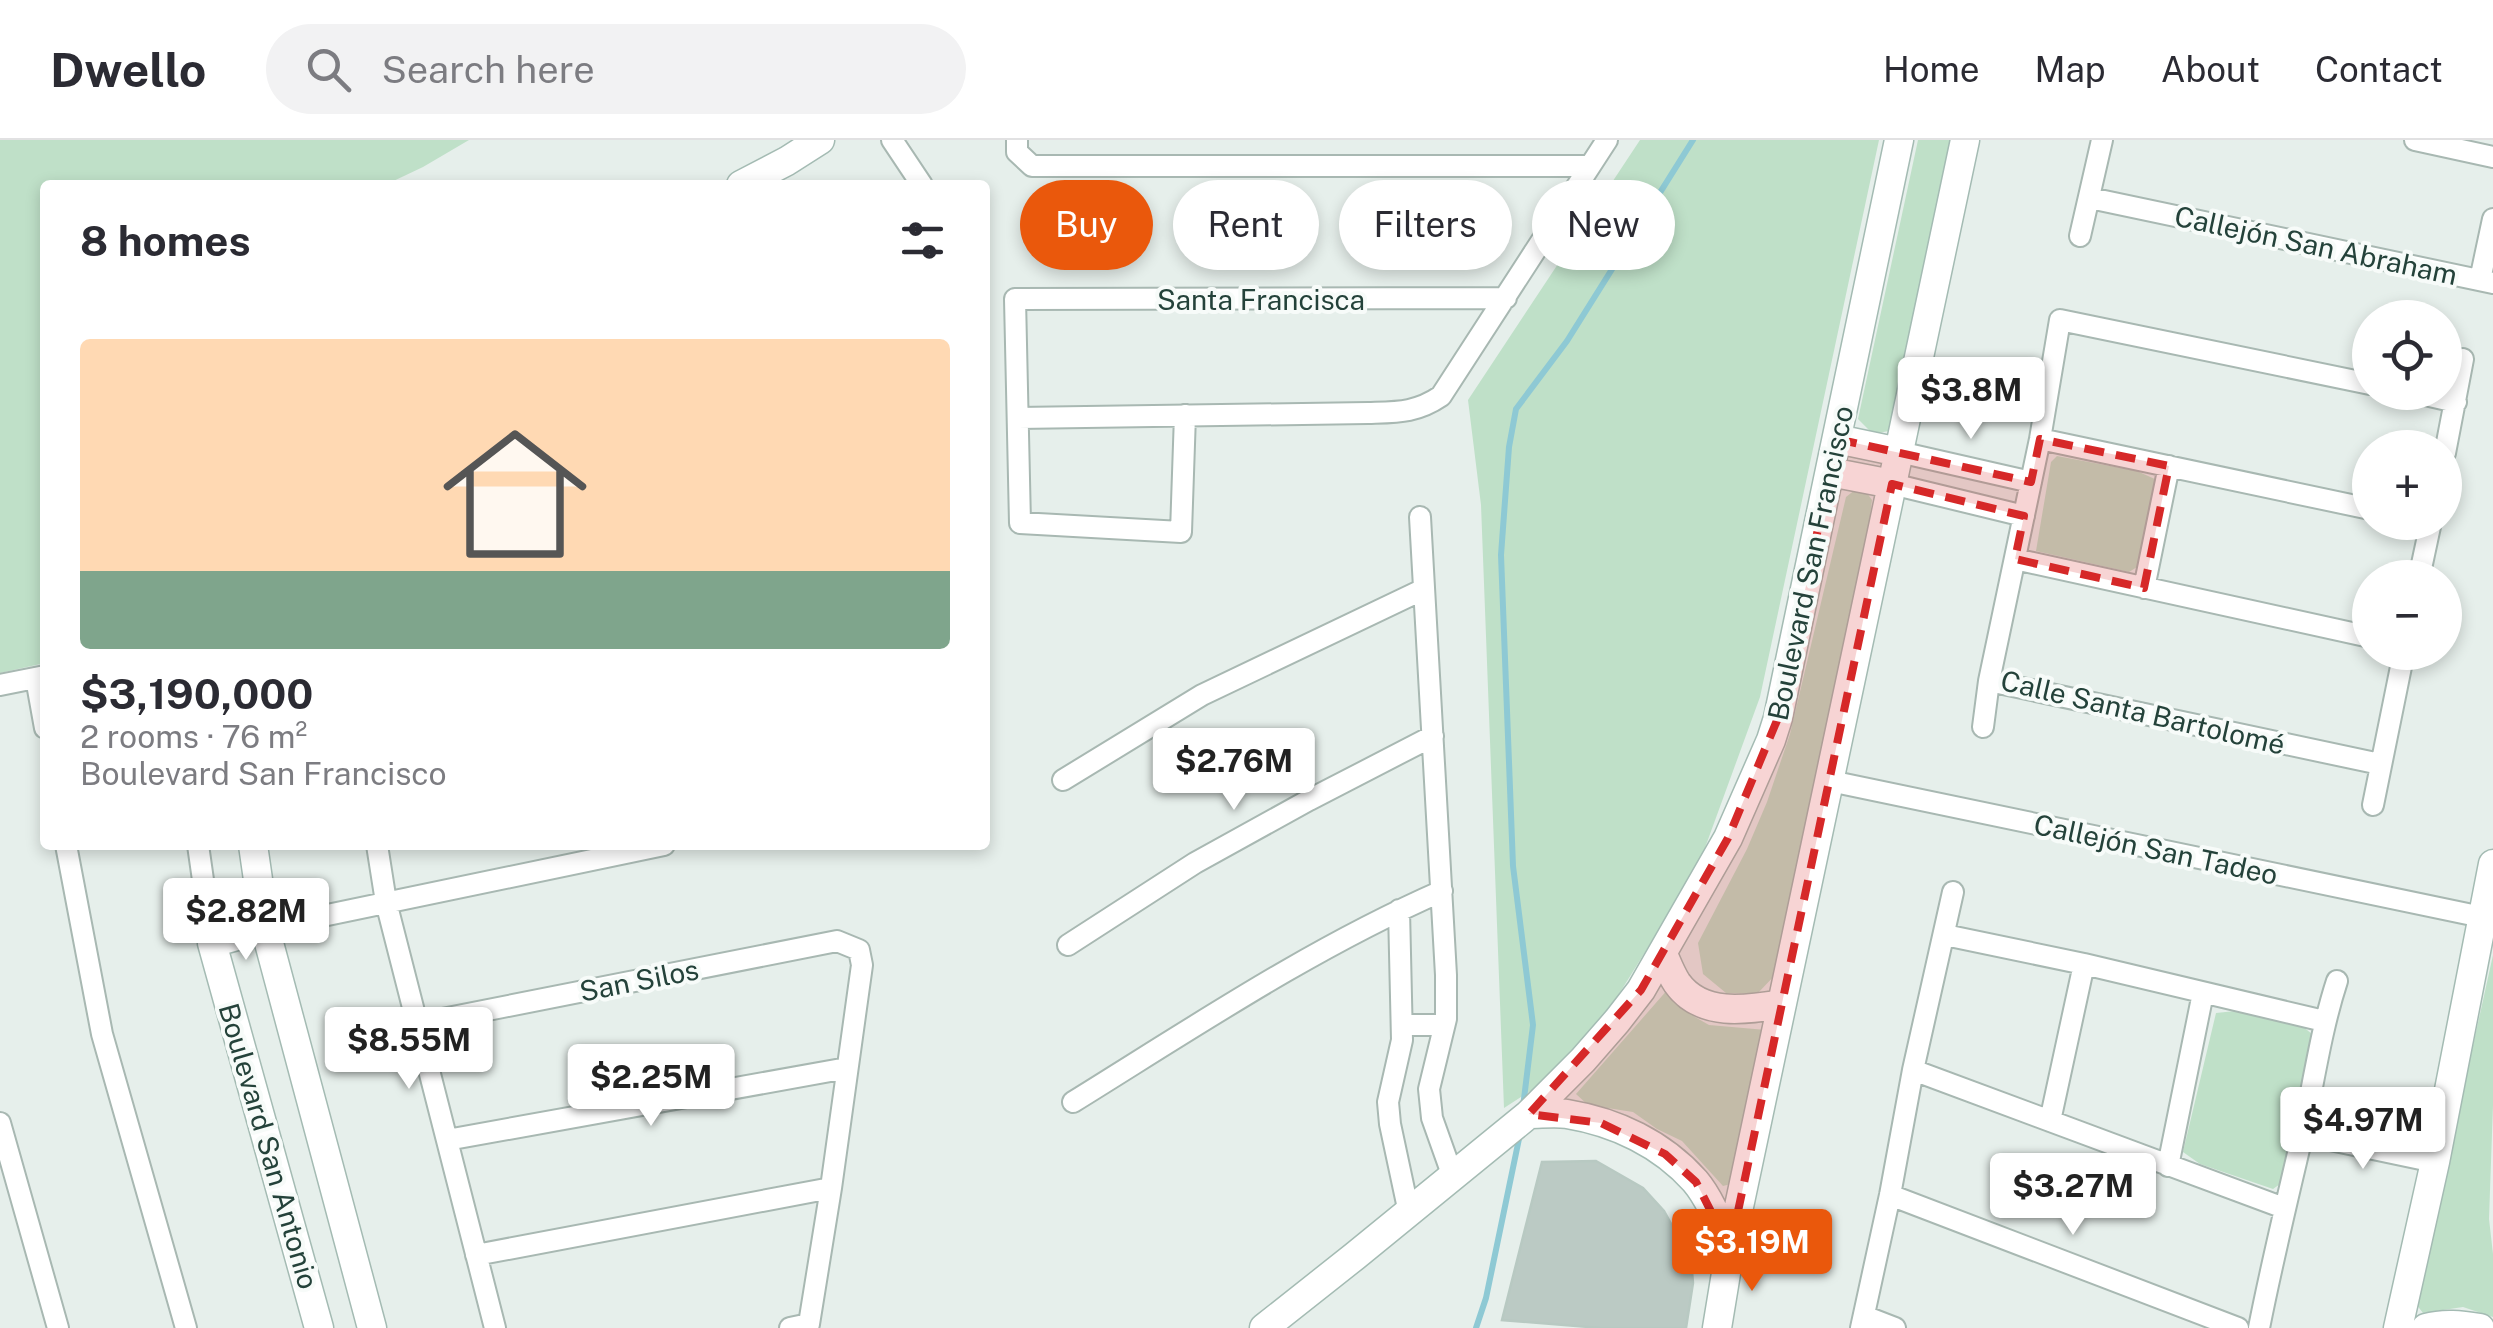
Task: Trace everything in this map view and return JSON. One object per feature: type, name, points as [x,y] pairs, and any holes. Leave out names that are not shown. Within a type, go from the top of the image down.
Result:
[{"type":"street","points":[[751,180],[820,140]]},
{"type":"street","points":[[892,140],[919,180]]},
{"type":"street","points":[[1017,140],[1017,152],[1032,166],[1590,166]]},
{"type":"street","points":[[1185,415],[1182,532],[1020,523],[1018,418],[1185,415],[1410,411],[1426,406],[1441,396],[1607,140]]},
{"type":"street","name":"Boulevard San Francisco","points":[[1264,1328],[1500,1140],[1550,1095],[1641,990],[1728,838],[1774,729],[1899,140]]},
{"type":"street","points":[[1716,1328],[1965,140]]},
{"type":"street","points":[[2080,236],[2102,140]]},
{"type":"street","points":[[2415,140],[2493,157]]},
{"type":"street","name":"Callejón San Abraham","points":[[2090,198],[2486,282],[2493,219]]},
{"type":"street","name":"Santa Francisca","points":[[1018,418],[1016,299],[1506,298]]},
{"type":"street","name":"Calle Santa Bartolomé","points":[[2352,380],[2060,320],[2040,439],[1990,681],[2380,764]]},
{"type":"street","points":[[2462,365],[2463,359]]},
{"type":"street","points":[[2040,439],[2352,505]]},
{"type":"street","points":[[1837,440],[2031,482]]},
{"type":"street","points":[[2144,588],[2170,466]]},
{"type":"street","points":[[1830,472],[2024,516]]},
{"type":"street","points":[[1420,518],[1446,974],[1444,1026],[1428,1089],[1432,1118],[1453,1177]]},
{"type":"street","points":[[2015,560],[2352,633]]},
{"type":"street","points":[[1063,780],[1202,695],[1424,589]]},
{"type":"street","points":[[2372,806],[2400,670]]},
{"type":"street","points":[[0,685],[40,677]]},
{"type":"street","points":[[1984,727],[1990,681]]},
{"type":"street","points":[[1068,944],[1196,863],[1432,736]]},
{"type":"street","name":"Callejón San Tadeo","points":[[1830,782],[2487,918]]},
{"type":"street","points":[[67,850],[102,1034],[186,1328]]},
{"type":"street","name":"Boulevard San Antonio","points":[[199,850],[212,943],[319,1328]]},
{"type":"street","name":"Boulevard San Antonio","points":[[254,850],[265,928],[372,1328]]},
{"type":"street","points":[[378,850],[386,902],[495,1328]]},
{"type":"street","points":[[212,943],[265,928],[640,850]]},
{"type":"street","points":[[2398,1328],[2487,918],[2493,867]]},
{"type":"street","points":[[1073,1102],[1301,960],[1442,891]]},
{"type":"street","points":[[1895,1328],[1862,1322],[1953,892]]},
{"type":"street","points":[[1399,910],[1402,1040],[1388,1102],[1409,1213]]},
{"type":"street","points":[[1945,935],[2324,1021]]},
{"type":"street","name":"San Silos","points":[[417,1024],[838,941],[859,950],[862,965],[847,1068]]},
{"type":"street","points":[[1662,954],[1678,984],[1694,999],[1735,1010],[1782,1004]]},
{"type":"street","points":[[2050,1121],[2084,964]]},
{"type":"street","points":[[2259,1328],[2324,1021],[2337,981]]},
{"type":"street","points":[[2168,1166],[2202,994]]},
{"type":"street","points":[[1402,1026],[1444,1026]]},
{"type":"street","points":[[447,1140],[847,1068],[809,1324],[790,1328]]},
{"type":"street","points":[[1913,1070],[2284,1208]]},
{"type":"street","points":[[2309,1100],[2440,1128]]},
{"type":"street","points":[[1529,1114],[1564,1113],[1602,1123],[1635,1134],[1665,1154],[1696,1182],[1715,1213],[1730,1250]]},
{"type":"street","points":[[0,1123],[58,1328]]},
{"type":"street","points":[[2302,1134],[2434,1162]]},
{"type":"street","points":[[476,1255],[830,1188]]},
{"type":"street","points":[[1890,1195],[2238,1328]]},
{"type":"street","points":[[2426,1328],[2480,1328]]},
{"type":"highlighted area","points":[[1837,439],[2031,482],[2040,439],[2169,466],[2144,588],[2015,559],[2024,516],[1892,484],[1730,1249],[1696,1182],[1665,1154],[1601,1123],[1529,1114],[1641,990],[1728,838],[1778,718]]},
{"type":"green space","points":[[0,140],[469,140],[396,180],[40,180],[40,664],[0,673]]},
{"type":"green space","points":[[1640,140],[1879,140],[1760,697],[1698,867],[1609,1010],[1538,1086],[1504,1108],[1481,505],[1468,400],[1554,270],[1675,270],[1675,180],[1614,180]]},
{"type":"green space","points":[[1918,140],[1956,140],[1894,430],[1873,434],[1858,419]]},
{"type":"green space","points":[[2057,456],[2137,471],[2157,480],[2142,564],[2129,572],[2036,551],[2051,462]]},
{"type":"green space","points":[[1861,485],[1872,500],[1865,559],[1777,973],[1757,994],[1726,993],[1703,974],[1698,943],[1767,802],[1790,734],[1846,497]]},
{"type":"green space","points":[[2493,955],[2489,1219],[2493,1317],[2463,1307],[2423,1313],[2416,1304]]},
{"type":"green space","points":[[1669,988],[1695,1017],[1709,1025],[1766,1030],[1731,1184],[1723,1186],[1682,1141],[1633,1112],[1588,1105],[1576,1094]]},
{"type":"green space","points":[[2245,1010],[2302,1026],[2312,1034],[2283,1182],[2273,1189],[2200,1164],[2183,1152],[2216,1013]]},
{"type":"building","points":[[1596,1161],[1643,1188],[1664,1211],[1691,1260],[1693,1283],[1686,1328],[1601,1328],[1502,1320],[1542,1162]]},
{"type":"waterway","points":[[1523,1107],[1533,1025],[1513,866],[1501,555],[1509,447],[1516,409],[1567,341],[1693,140]]},
{"type":"waterway","points":[[1476,1328],[1486,1298],[1520,1134]]}]
